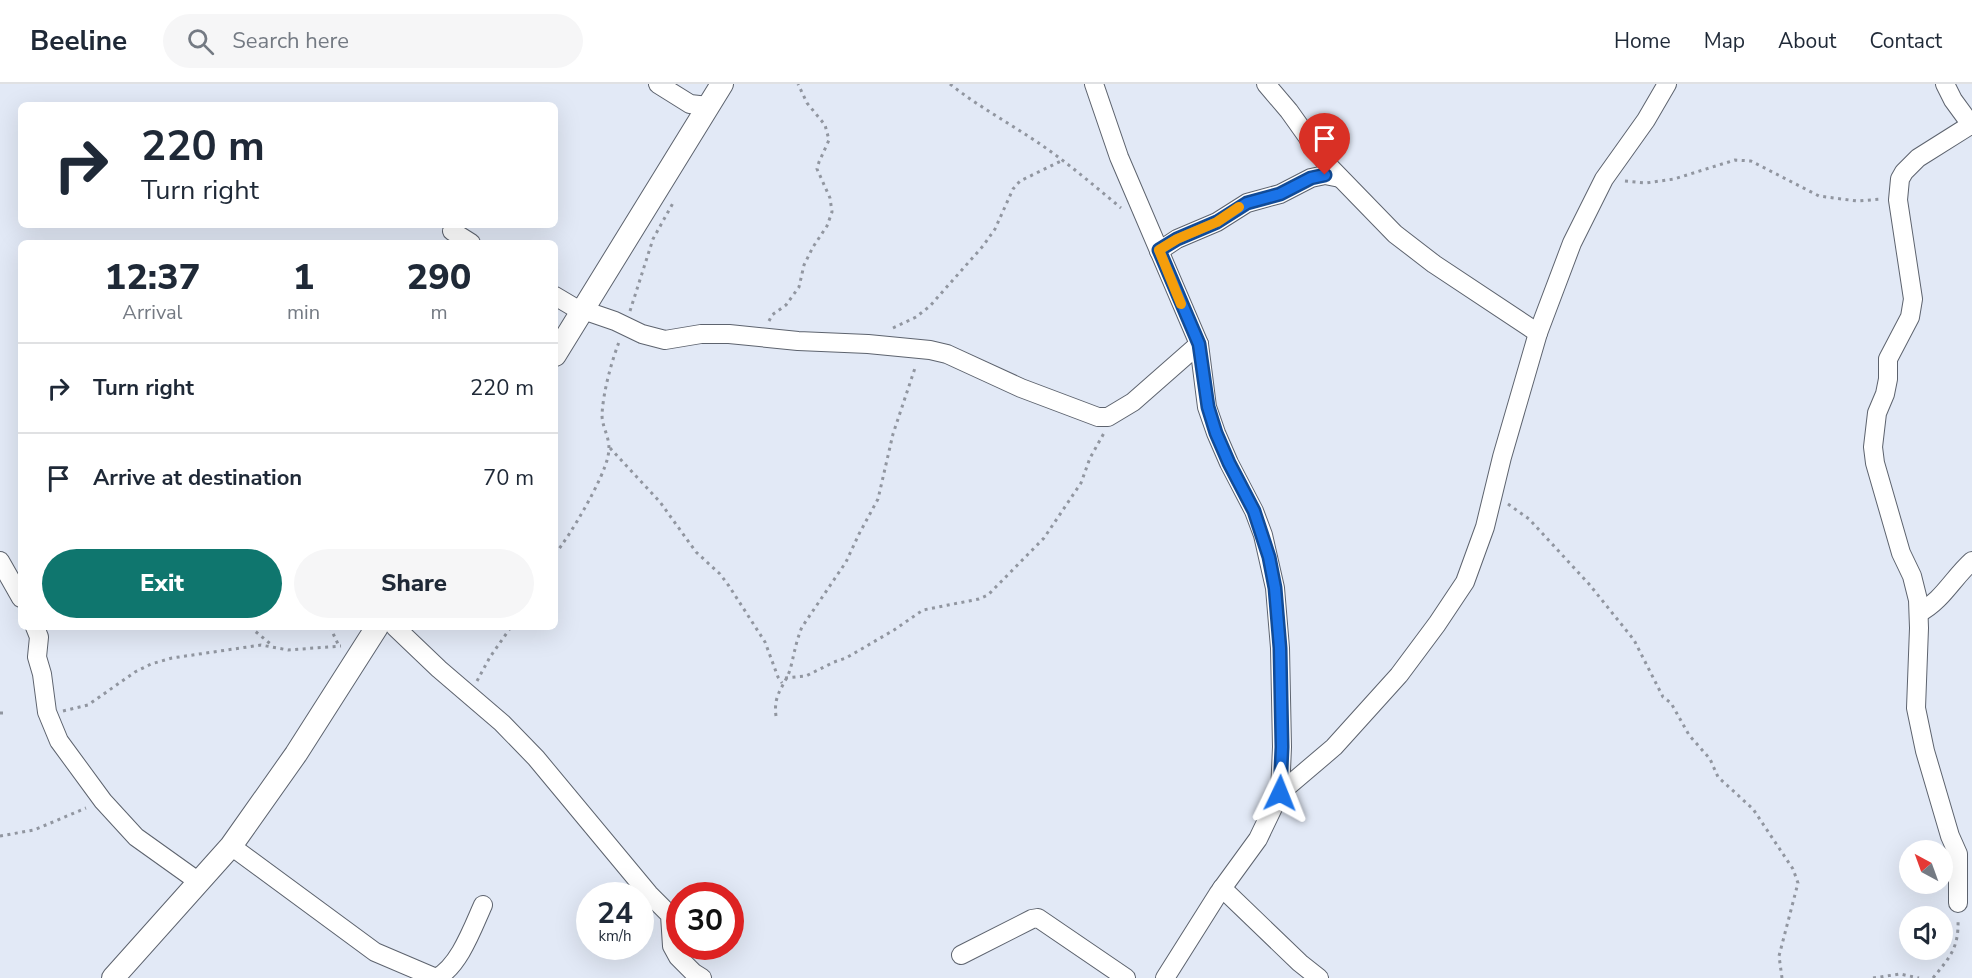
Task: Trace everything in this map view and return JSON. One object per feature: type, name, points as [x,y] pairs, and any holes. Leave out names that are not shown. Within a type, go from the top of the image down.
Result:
[{"type":"street","points":[[658,84],[690,104],[708,106]]},
{"type":"street","points":[[558,350],[722,84]]},
{"type":"street","points":[[1094,84],[1119,157],[1199,344],[1208,407],[1216,433],[1254,511],[1269,557],[1275,588],[1280,648],[1282,747],[1280,793],[1258,839],[1222,888],[1165,978]]},
{"type":"street","points":[[1266,84],[1289,111],[1326,163],[1403,240],[1434,264],[1538,333]]},
{"type":"street","points":[[1280,793],[1334,747],[1399,675],[1465,582],[1485,527],[1538,333],[1572,243],[1604,179],[1646,120],[1667,84]]},
{"type":"street","points":[[1945,84],[1953,100],[1972,125],[1918,158],[1904,172],[1898,187],[1913,298],[1910,317],[1888,359],[1888,379],[1877,413],[1873,447],[1875,463],[1901,553],[1912,576],[1918,600],[1916,708],[1925,751],[1965,854],[1958,903]]},
{"type":"street","points":[[1159,250],[1177,239],[1217,222],[1247,203],[1280,194],[1311,178],[1325,175],[1340,178]]},
{"type":"street","points":[[452,231],[466,240]]},
{"type":"street","points":[[558,298],[582,311],[642,334],[665,340],[701,334],[759,336],[798,341],[868,344],[947,354],[1021,388],[1089,415],[1108,417],[1133,402],[1199,344]]},
{"type":"street","points":[[0,561],[18,593]]},
{"type":"street","points":[[1919,613],[1940,598],[1972,561]]},
{"type":"street","points":[[36,630],[39,637],[37,657],[42,674],[47,712],[59,741],[103,801],[136,837],[199,882]]},
{"type":"street","points":[[114,977],[231,846],[296,754],[375,630]]},
{"type":"street","points":[[398,630],[502,723],[536,758],[670,915],[672,946],[678,957],[702,978]]},
{"type":"street","points":[[231,846],[375,952],[436,978],[445,974],[461,951],[483,905]]},
{"type":"street","points":[[1222,888],[1300,963],[1319,978]]},
{"type":"street","points":[[961,955],[1038,918],[1126,978]]},
{"type":"path","points":[[759,336],[772,315],[786,305],[799,287],[804,265],[827,226],[832,212],[830,198],[818,169],[829,140],[825,125],[807,103],[798,84]]},
{"type":"path","points":[[950,84],[1028,136],[1125,212]]},
{"type":"path","points":[[1604,179],[1646,183],[1674,179],[1735,160],[1752,161],[1819,196],[1857,201],[1898,200]]},
{"type":"path","points":[[893,328],[916,317],[930,306],[983,246],[995,229],[1020,181],[1061,161]]},
{"type":"path","points":[[558,549],[587,502],[609,454],[609,437],[602,417],[607,384],[653,239],[675,199],[667,175]]},
{"type":"path","points":[[776,716],[776,698],[789,672],[802,627],[846,562],[878,499],[893,434],[912,374],[923,350]]},
{"type":"path","points":[[785,678],[806,676],[846,658],[924,610],[979,599],[988,595],[1044,538],[1081,483],[1090,458],[1119,412]]},
{"type":"path","points":[[609,446],[660,502],[696,552],[720,574],[729,586],[765,642],[782,684]]},
{"type":"path","points":[[1492,497],[1518,510],[1529,519],[1590,584],[1634,640],[1663,697],[1671,703],[1689,735],[1710,759],[1718,777],[1753,810],[1793,869],[1798,883],[1779,956],[1782,978]]},
{"type":"path","points":[[253,630],[274,648]]},
{"type":"path","points":[[331,630],[339,646]]},
{"type":"path","points":[[470,696],[490,657],[509,630]]},
{"type":"path","points":[[47,712],[73,710],[88,705],[135,672],[151,664],[172,658],[261,645],[288,650],[339,646],[364,649]]},
{"type":"path","points":[[0,713],[7,713]]},
{"type":"path","points":[[0,836],[34,830],[103,801]]},
{"type":"path","points":[[1933,978],[1948,962],[1954,950],[1959,928],[1958,903]]},
{"type":"path","points":[[1873,978],[1900,974],[1919,978]]},
{"type":"slow traffic","points":[[1181,304],[1159,250],[1177,239],[1217,222],[1239,207]]},
{"type":"route","points":[[1280,793],[1282,747],[1280,648],[1275,588],[1269,557],[1254,511],[1216,433],[1208,407],[1199,344],[1159,250],[1177,239],[1217,222],[1247,203],[1280,194],[1311,178],[1325,175]]}]
